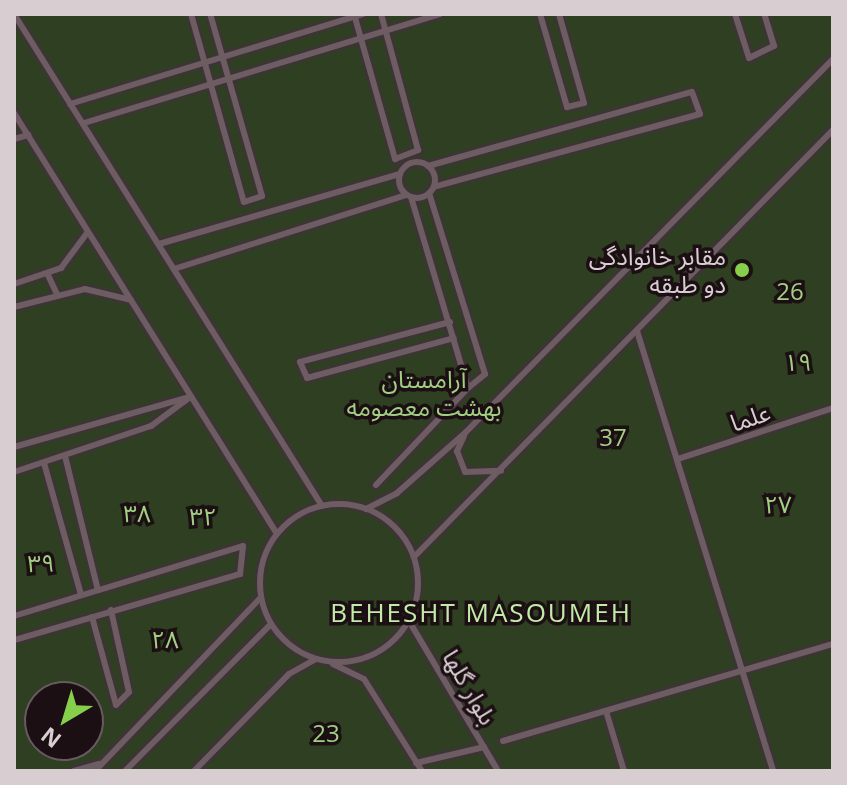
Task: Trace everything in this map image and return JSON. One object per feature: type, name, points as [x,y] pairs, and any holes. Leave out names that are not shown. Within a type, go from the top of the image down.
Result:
[{"type":"lane","points":[[14,14],[322,506]]},
{"type":"lane","points":[[191,14],[244,202],[262,196],[210,14]]},
{"type":"lane","points":[[70,104],[357,15],[395,159],[418,150],[381,14]]},
{"type":"lane","points":[[84,123],[440,14]]},
{"type":"lane","points":[[540,14],[567,107],[584,103],[559,14]]},
{"type":"lane","points":[[735,14],[749,58],[774,46],[764,14]]},
{"type":"lane","points":[[366,509],[397,493],[465,433],[833,59]]},
{"type":"lane","points":[[159,244],[400,174],[417,162],[428,166],[692,92],[700,114],[434,187],[429,193],[408,196],[174,269]]},
{"type":"lane","points":[[15,115],[277,534]]},
{"type":"lane","points":[[414,557],[504,470],[833,130]]},
{"type":"lane","points":[[14,139],[28,135]]},
{"type":"lane","points":[[428,166],[434,187]]},
{"type":"lane","points":[[400,174],[450,322],[468,388]]},
{"type":"lane","points":[[376,485],[485,374],[429,193]]},
{"type":"lane","points":[[14,284],[48,275],[71,259],[87,233]]},
{"type":"lane","points":[[48,275],[58,284],[57,294]]},
{"type":"lane","points":[[14,307],[85,289],[131,301]]},
{"type":"lane","points":[[450,322],[300,362],[307,378],[454,338]]},
{"type":"lane","points":[[637,331],[773,769],[761,771]]},
{"type":"lane","points":[[14,447],[190,397]]},
{"type":"lane","points":[[14,472],[151,426],[190,397]]},
{"type":"lane","name":"علما","points":[[678,459],[833,408]]},
{"type":"lane","points":[[465,433],[457,451],[465,472],[504,470]]},
{"type":"lane","points":[[65,456],[98,590]]},
{"type":"lane","points":[[44,463],[81,595]]},
{"type":"lane","points":[[330,662],[375,652],[409,621],[417,601],[414,557],[387,520],[366,509],[322,506],[277,534],[261,570],[261,597],[271,624],[316,659],[330,662],[364,679],[422,771]]},
{"type":"lane","points":[[14,616],[243,546],[240,574],[14,640]]},
{"type":"lane","points":[[95,771],[261,597]]},
{"type":"lane","points":[[92,617],[116,705],[129,692],[111,610]]},
{"type":"lane","name":"بلوار گلها","points":[[409,621],[498,771]]},
{"type":"lane","points":[[125,771],[271,624]]},
{"type":"lane","points":[[503,741],[833,644]]},
{"type":"lane","points":[[194,771],[289,674],[316,659]]},
{"type":"lane","points":[[606,711],[624,771]]},
{"type":"lane","points":[[416,763],[484,747]]},
{"type":"lane","points":[[74,771],[102,763]]},
{"type":"green space","name":"آرامستان بهشت معصومه","points":[[14,14],[833,14],[833,771],[14,771]]},
{"type":"place","name":"مقابر خانوادگی دو طبقه","points":[[742,270]]},
{"type":"district","name":"BEHESHT MASOUMEH","points":[[481,613]]},
{"type":"park label","name":"26","points":[[790,291]]},
{"type":"park label","name":"۱۹","points":[[798,362]]},
{"type":"park label","name":"37","points":[[613,437]]},
{"type":"park label","name":"۲۷","points":[[778,504]]},
{"type":"park label","name":"۳۸","points":[[137,513]]},
{"type":"park label","name":"۳۲","points":[[203,516]]},
{"type":"park label","name":"۳۹","points":[[41,563]]},
{"type":"park label","name":"۲۸","points":[[165,639]]},
{"type":"park label","name":"23","points":[[326,733]]}]
